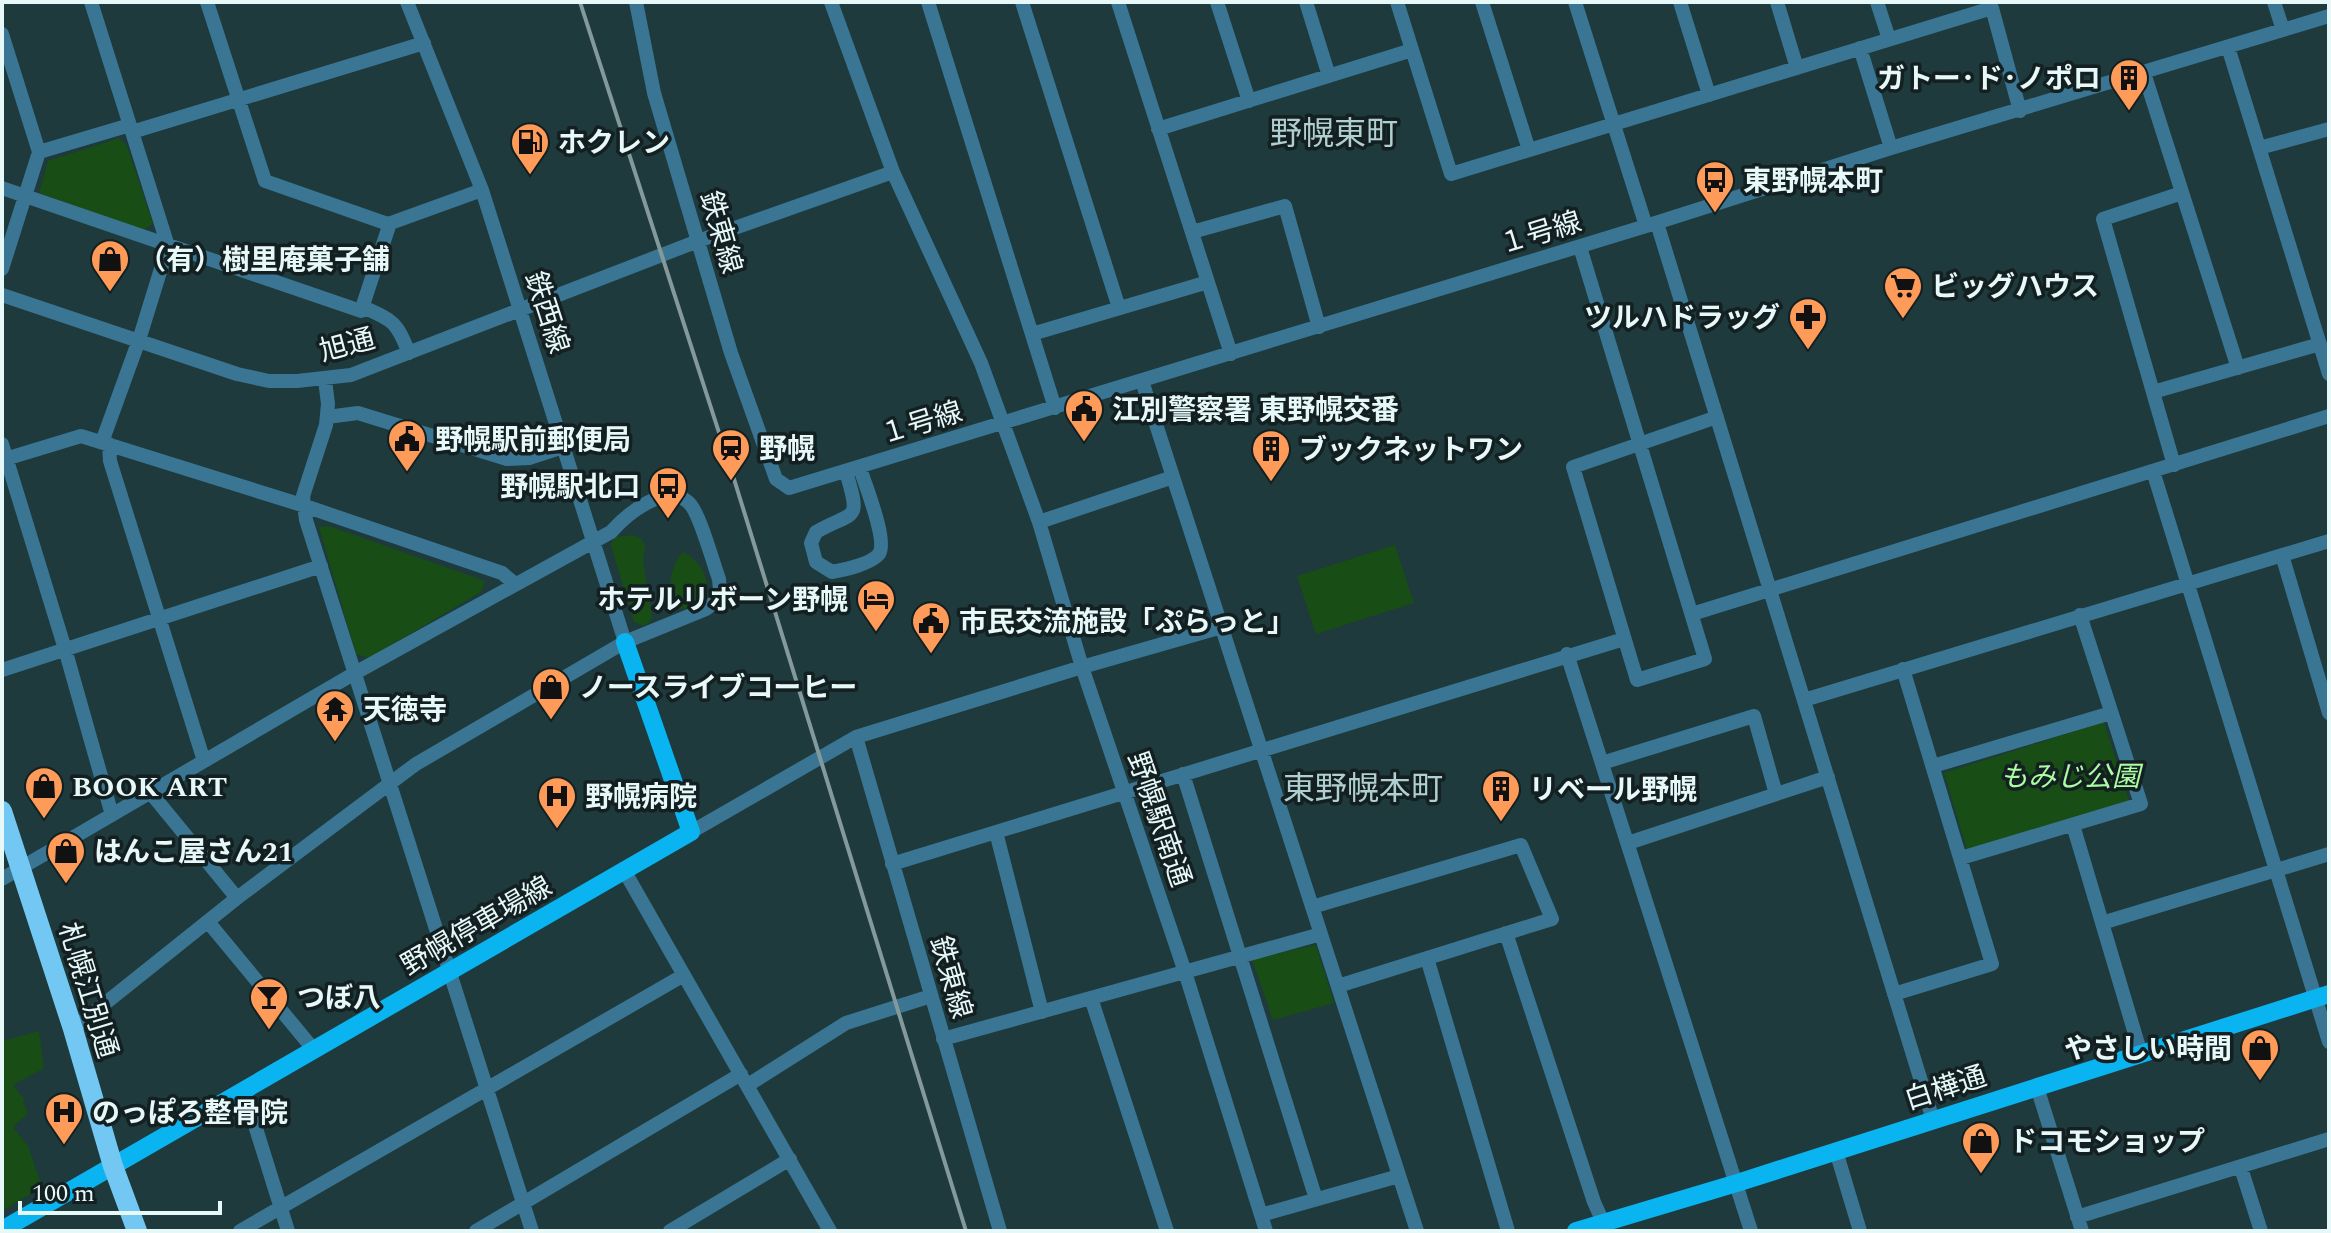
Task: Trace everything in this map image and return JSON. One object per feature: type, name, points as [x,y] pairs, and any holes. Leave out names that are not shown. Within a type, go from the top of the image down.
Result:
[{"type":"highway","name":"札幌江別通","points":[[2,811],[73,1029],[113,1166],[137,1231]]},
{"type":"main road","points":[[625,642],[691,832]]},
{"type":"main road","name":"野幌停車場線","points":[[2,1230],[691,832]]},
{"type":"main road","name":"白樺通","points":[[1576,1231],[1605,1226],[2322,996]]},
{"type":"street","points":[[91,2],[168,246],[106,443],[204,761]]},
{"type":"street","points":[[207,2],[265,181],[390,223],[482,190]]},
{"type":"street","name":"鉄西線","points":[[407,2],[482,190],[625,642]]},
{"type":"street","name":"鉄東線","points":[[636,2],[649,76],[731,353],[773,472]]},
{"type":"street","name":"野幌駅南通","points":[[831,2],[893,172],[981,363],[1039,522],[1082,667],[1185,972],[1266,1231]]},
{"type":"street","points":[[928,2],[1055,408]]},
{"type":"street","points":[[1022,2],[1119,308]]},
{"type":"street","points":[[1118,2],[1231,354]]},
{"type":"street","points":[[1217,2],[1249,101]]},
{"type":"street","points":[[1306,2],[1329,76]]},
{"type":"street","points":[[1397,2],[1451,174],[1992,8],[2020,111]]},
{"type":"street","points":[[1482,2],[1529,150]]},
{"type":"street","points":[[1575,2],[1613,124],[1652,224],[1717,417],[1933,1120]]},
{"type":"street","points":[[1680,2],[1709,95]]},
{"type":"street","points":[[1777,2],[1797,68]]},
{"type":"street","points":[[1877,2],[1889,39]]},
{"type":"street","points":[[2274,2],[2283,30]]},
{"type":"street","name":"１号線","points":[[773,472],[780,484],[789,488],[853,470],[1580,247],[1891,148],[2329,16]]},
{"type":"street","points":[[2,34],[39,152],[2,269]]},
{"type":"street","points":[[39,152],[238,100],[424,43]]},
{"type":"street","points":[[2228,47],[2329,374]]},
{"type":"street","points":[[1860,48],[1891,148]]},
{"type":"street","points":[[1158,129],[1412,50]]},
{"type":"street","points":[[2144,73],[2238,368]]},
{"type":"street","points":[[2259,148],[2329,129]]},
{"type":"street","name":"旭通","points":[[2,295],[237,374],[269,381],[325,380],[351,375],[698,241],[893,172]]},
{"type":"street","points":[[2,188],[361,311],[390,223]]},
{"type":"street","points":[[2174,465],[2103,219],[2182,193]]},
{"type":"street","points":[[1192,232],[1285,206],[1319,327]]},
{"type":"street","points":[[1580,247],[1640,444],[1692,614],[1705,659],[1637,680],[1573,467],[1640,444],[1717,417]]},
{"type":"street","points":[[1032,334],[1208,282]]},
{"type":"street","points":[[363,307],[392,320],[409,353]]},
{"type":"street","points":[[2153,392],[2320,344]]},
{"type":"street","points":[[325,380],[327,417],[303,496],[306,520],[532,1231]]},
{"type":"street","points":[[1142,381],[1417,1231]]},
{"type":"street","points":[[327,417],[358,413],[507,459],[529,458],[563,447]]},
{"type":"street","points":[[1692,614],[2329,416]]},
{"type":"street","points":[[112,815],[65,649],[3,454],[81,436],[305,506],[502,573],[514,583]]},
{"type":"street","points":[[853,470],[881,537],[881,550],[872,559],[832,572],[816,562],[811,543],[816,532],[846,519],[854,508],[853,470]]},
{"type":"street","points":[[2153,471],[2276,870],[2322,996],[2329,1042]]},
{"type":"street","points":[[1039,522],[1173,477]]},
{"type":"street","points":[[2,879],[355,673],[611,532],[628,513],[661,498],[678,497],[688,501],[695,511],[719,579],[717,600],[706,609],[625,642],[416,764],[237,898],[73,1029]]},
{"type":"street","points":[[1804,700],[2329,541]]},
{"type":"street","points":[[2282,555],[2329,713]]},
{"type":"street","points":[[2,670],[321,566]]},
{"type":"street","points":[[1961,858],[2141,804],[2080,615]]},
{"type":"street","points":[[691,832],[856,737],[1222,627]]},
{"type":"street","points":[[892,864],[1567,654],[1624,639]]},
{"type":"street","points":[[1567,654],[1751,1231]]},
{"type":"street","points":[[1894,994],[1992,964],[1903,669]]},
{"type":"street","points":[[1933,766],[2111,713]]},
{"type":"street","points":[[1602,763],[1754,716],[1776,794]]},
{"type":"street","name":"鉄東線","points":[[856,737],[1000,1231]]},
{"type":"street","points":[[1183,774],[1316,1199]]},
{"type":"street","points":[[1628,843],[1828,777]]},
{"type":"street","points":[[150,792],[237,898]]},
{"type":"street","points":[[2073,825],[2141,1054]]},
{"type":"street","points":[[996,832],[1042,1012]]},
{"type":"street","points":[[1312,907],[1521,845],[1552,919],[1338,986]]},
{"type":"street","points":[[2102,923],[2329,854]]},
{"type":"street","points":[[625,872],[830,1231]]},
{"type":"street","points":[[209,923],[314,1050]]},
{"type":"street","points":[[1506,933],[1594,1202],[1605,1226]]},
{"type":"street","points":[[943,1039],[1321,934]]},
{"type":"street","points":[[1427,958],[1508,1231]]},
{"type":"street","points":[[240,1231],[684,975]]},
{"type":"street","points":[[476,1231],[846,1023],[931,996]]},
{"type":"street","points":[[1091,998],[1167,1231]]},
{"type":"street","points":[[2037,1087],[2080,1224],[2329,1139]]},
{"type":"street","points":[[244,1090],[288,1231]]},
{"type":"street","points":[[1836,1151],[1860,1231]]},
{"type":"street","points":[[670,1231],[790,1159]]},
{"type":"street","points":[[2241,1168],[2261,1231]]},
{"type":"street","points":[[1261,1215],[1399,1176]]},
{"type":"green space","points":[[119,138],[127,146],[153,224],[143,230],[39,193],[48,161]]},
{"type":"green space","points":[[329,526],[485,581],[481,592],[369,658],[356,654],[319,527]]},
{"type":"green space","points":[[633,535],[641,538],[645,546],[643,561],[652,617],[643,626],[634,622],[611,546],[614,537]]},
{"type":"green space","points":[[1395,545],[1414,603],[1316,634],[1297,576]]},
{"type":"green space","points":[[683,552],[700,567],[707,586],[701,602],[678,609],[670,588],[675,564]]},
{"type":"green space","name":"もみじ公園","points":[[2104,722],[2129,801],[1967,850],[1944,773]]},
{"type":"green space","points":[[1316,945],[1334,1003],[1273,1020],[1252,959]]},
{"type":"green space","points":[[39,1031],[44,1068],[13,1085],[25,1100],[28,1113],[13,1127],[28,1146],[42,1187],[2,1211],[2,1041]]},
{"type":"railway","points":[[580,2],[734,479],[966,1231]]},
{"type":"place","name":"ガトー･ド･ノポロ","points":[[2129,112]]},
{"type":"place","name":"ホクレン","points":[[530,176]]},
{"type":"place","name":"東野幌本町","points":[[1715,214]]},
{"type":"place","name":"（有）樹里庵菓子舗","points":[[110,293]]},
{"type":"place","name":"ビッグハウス","points":[[1903,320]]},
{"type":"place","name":"ツルハドラッグ","points":[[1808,351]]},
{"type":"place","name":"江別警察署 東野幌交番","points":[[1084,443]]},
{"type":"place","name":"野幌駅前郵便局","points":[[407,473]]},
{"type":"place","name":"野幌","points":[[731,482]]},
{"type":"place","name":"ブックネットワン","points":[[1271,483]]},
{"type":"place","name":"野幌駅北口","points":[[668,520]]},
{"type":"place","name":"ホテルリボーン野幌","points":[[876,633]]},
{"type":"place","name":"市民交流施設「ぷらっと」","points":[[931,655]]},
{"type":"place","name":"ノースライブコーヒー","points":[[551,721]]},
{"type":"place","name":"天徳寺","points":[[335,743]]},
{"type":"place","name":"BOOK ART","points":[[44,820]]},
{"type":"place","name":"リベール野幌","points":[[1501,823]]},
{"type":"place","name":"野幌病院","points":[[557,830]]},
{"type":"place","name":"はんこ屋さん21","points":[[66,885]]},
{"type":"place","name":"つぼ八","points":[[269,1031]]},
{"type":"place","name":"やさしい時間","points":[[2260,1082]]},
{"type":"place","name":"のっぽろ整骨院","points":[[64,1146]]},
{"type":"place","name":"ドコモショップ","points":[[1981,1175]]},
{"type":"district","name":"野幌東町","points":[[1334,133]]},
{"type":"district","name":"東野幌本町","points":[[1363,788]]}]
